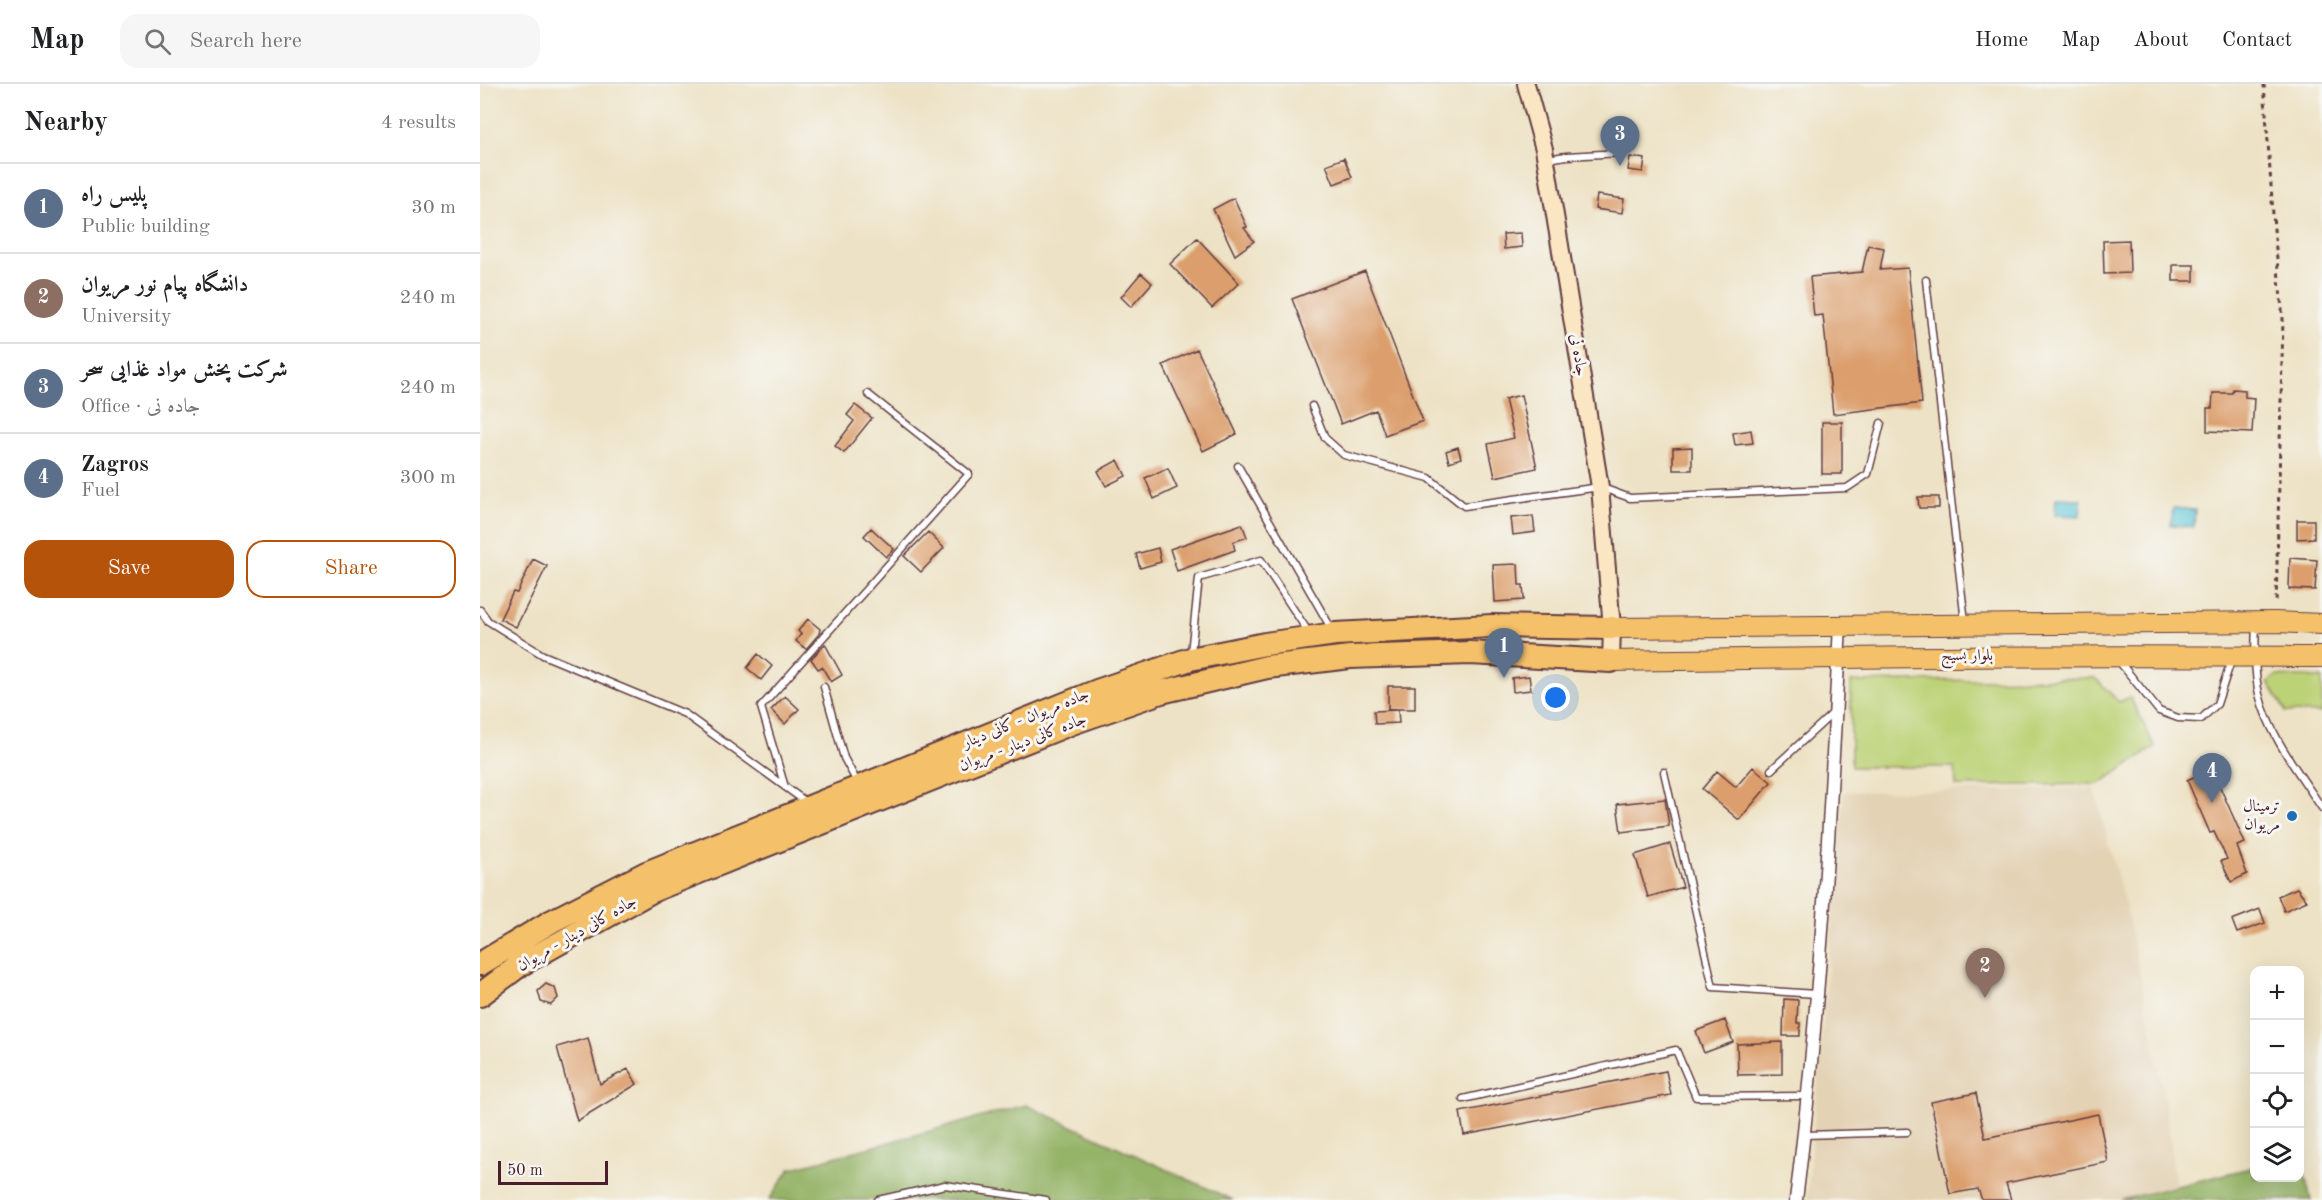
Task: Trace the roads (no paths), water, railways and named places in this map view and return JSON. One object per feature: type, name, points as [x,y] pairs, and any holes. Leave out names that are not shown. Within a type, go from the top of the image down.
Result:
[{"type":"highway","name":"جاده مریوان - کانی دینار","points":[[483,963],[552,921],[646,873],[1097,691],[1190,659],[1311,636],[1335,634],[1492,626],[1612,628]]},
{"type":"highway","name":"جاده کانی دینار - مریوان","points":[[480,995],[515,965],[654,890],[1072,723],[1161,692],[1267,667],[1350,657],[1470,653],[1611,661]]},
{"type":"main road","name":"جاده نی","points":[[1526,84],[1545,159],[1600,487],[1612,628],[1611,661]]},
{"type":"main road","name":"بلوار بسیج","points":[[1612,628],[2266,622],[2322,624]]},
{"type":"main road","name":"بلوار بسیج","points":[[1611,661],[2113,655],[2322,657]]},
{"type":"street","points":[[1796,1200],[1808,1096],[1832,794],[1840,625]]},
{"type":"lane","points":[[1545,159],[1621,153]]},
{"type":"lane","points":[[1926,280],[1965,624]]},
{"type":"lane","points":[[785,787],[760,707],[969,474],[868,394]]},
{"type":"lane","points":[[1312,406],[1325,438],[1344,455],[1429,478],[1464,506],[1600,487],[1630,498],[1847,488],[1868,474],[1881,423]]},
{"type":"lane","points":[[1238,466],[1335,634]]},
{"type":"lane","points":[[1190,659],[1199,578],[1261,560],[1311,636]]},
{"type":"lane","points":[[480,610],[488,621],[543,655],[685,714],[811,806]]},
{"type":"lane","points":[[2266,622],[2255,656],[2260,695],[2270,724],[2322,808]]},
{"type":"lane","points":[[2113,655],[2159,711],[2178,718],[2201,719],[2217,704],[2233,655]]},
{"type":"lane","points":[[824,687],[844,758],[859,786]]},
{"type":"lane","points":[[1771,770],[1836,711]]},
{"type":"lane","points":[[1664,772],[1713,987],[1816,994]]},
{"type":"lane","points":[[1463,1099],[1677,1050],[1696,1097],[1808,1096]]},
{"type":"lane","points":[[1804,1135],[1907,1132]]},
{"type":"lane","points":[[878,1200],[945,1185],[1046,1200]]},
{"type":"water","points":[[2056,498],[2081,499],[2080,516],[2055,515]]},
{"type":"water","points":[[2173,508],[2195,510],[2194,527],[2171,525]]},
{"type":"place","name":"شرکت پخش مواد غذایی سحر","points":[[1620,166]]},
{"type":"place","name":"پلیس راه","points":[[1504,678]]},
{"type":"place","name":"Zagros","points":[[2212,803]]},
{"type":"place","name":"ترمینال مریوان","points":[[2292,816]]},
{"type":"place","name":"دانشگاه پیام نور مریوان","points":[[1985,998]]}]
